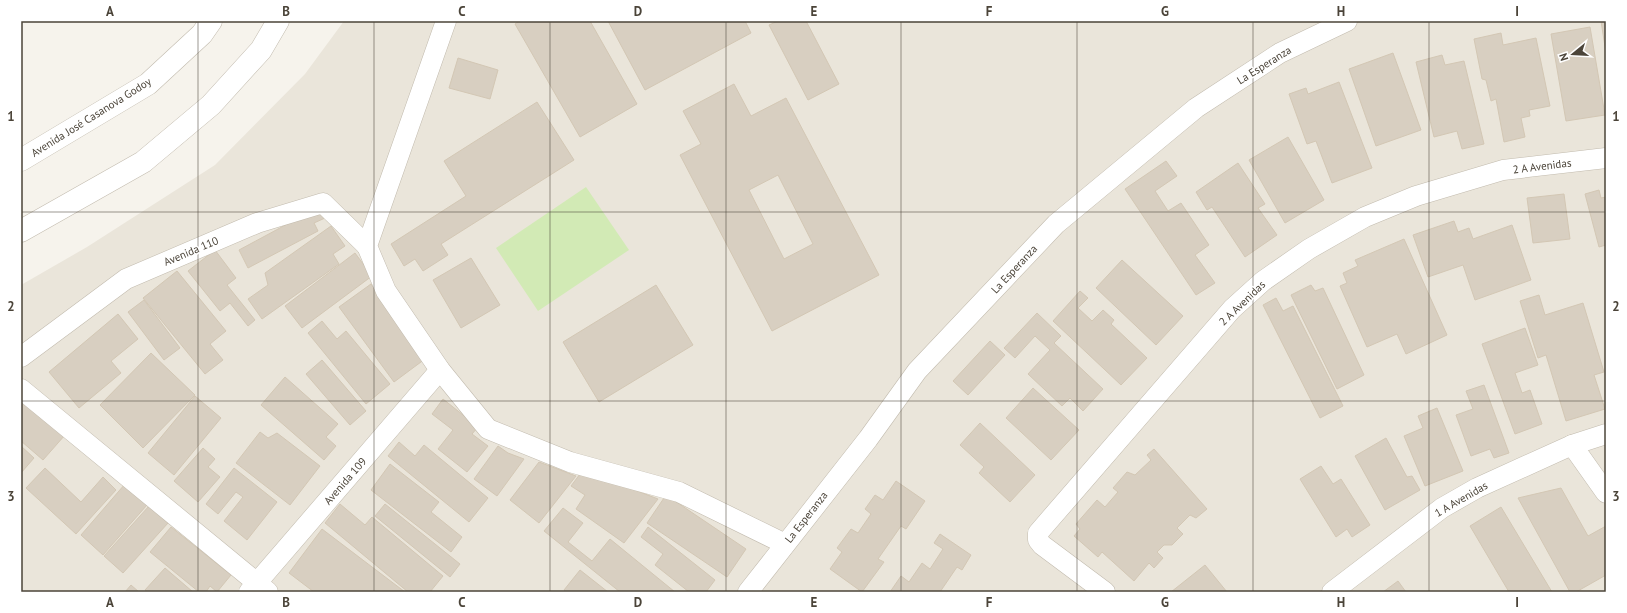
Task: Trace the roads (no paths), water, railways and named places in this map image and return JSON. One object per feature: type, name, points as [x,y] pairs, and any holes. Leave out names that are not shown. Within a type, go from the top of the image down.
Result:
[{"type":"street","name":"Avenida José Casanova Godoy","points":[[21,160],[148,84],[202,34],[211,21]]},
{"type":"street","points":[[21,231],[143,162],[211,105],[261,50],[278,21]]},
{"type":"street","points":[[446,21],[366,246],[386,291],[440,370],[488,429],[570,462],[680,492],[785,544]]},
{"type":"street","name":"La Esperanza","points":[[748,592],[868,439],[917,371],[1056,224],[1196,108],[1280,53],[1347,21]]},
{"type":"street","name":"2 A Avenidas","points":[[1105,592],[1042,545],[1038,540],[1038,533],[1232,309],[1263,281],[1309,249],[1365,218],[1416,196],[1503,170],[1606,158]]},
{"type":"street","name":"Avenida 110","points":[[21,357],[126,279],[257,224],[323,203],[366,246]]},
{"type":"street","name":"Avenida 109","points":[[258,589],[440,370]]},
{"type":"street","points":[[21,389],[258,589]]},
{"type":"street","name":"1 A Avenidas","points":[[1332,592],[1442,508],[1477,488],[1572,445],[1606,434]]},
{"type":"street","points":[[1572,445],[1606,493]]}]
